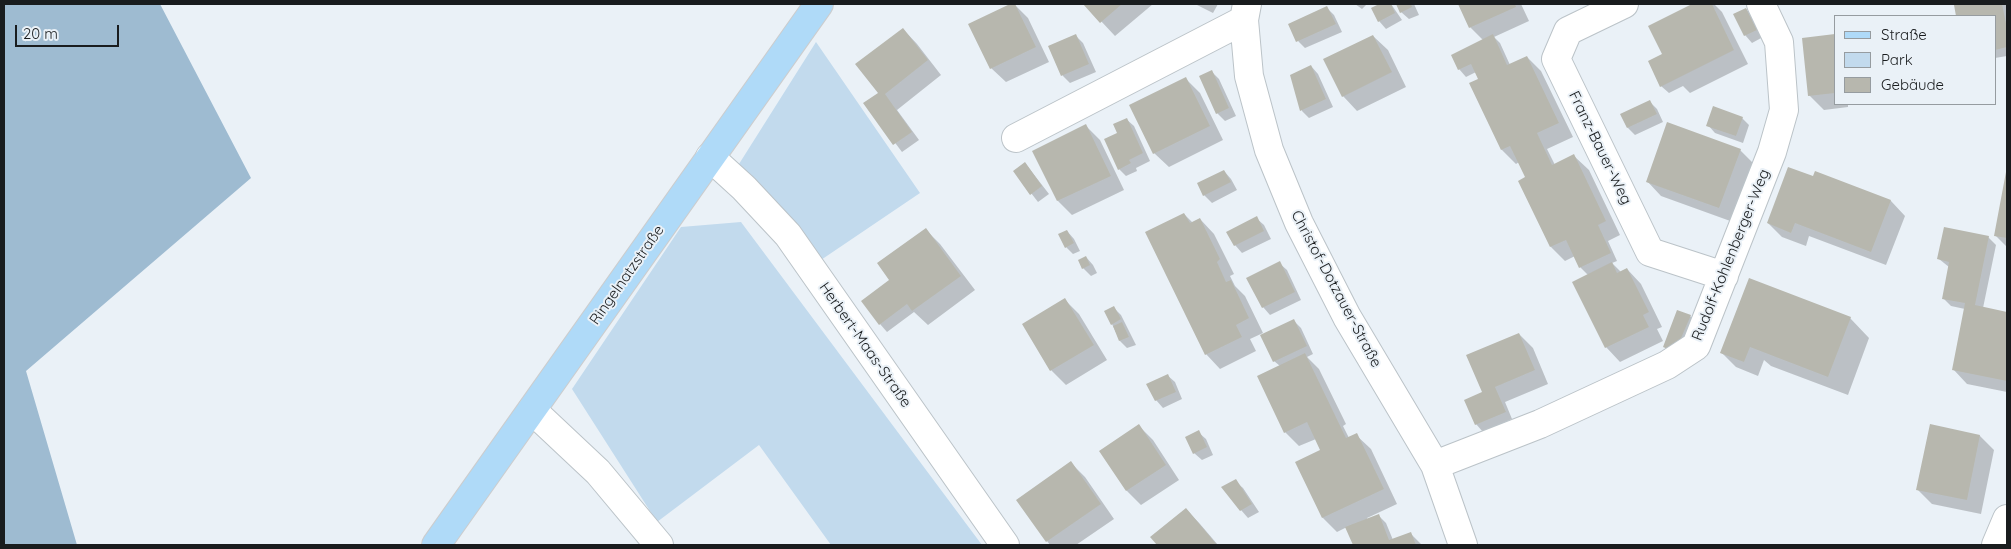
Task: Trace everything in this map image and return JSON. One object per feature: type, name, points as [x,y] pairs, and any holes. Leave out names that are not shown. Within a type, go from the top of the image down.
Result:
[{"type":"main road","name":"Ringelnatzstraße","points":[[436,545],[819,4]]},
{"type":"street","name":"Franz-Bauer-Weg","points":[[1624,4],[1568,31],[1556,58],[1650,252],[1724,276]]},
{"type":"street","name":"Rudolf-Kohlenberger-Weg","points":[[1435,465],[1540,424],[1667,365],[1696,346],[1772,152],[1784,110],[1779,42],[1761,4]]},
{"type":"street","name":"Christof-Dotzauer-Straße","points":[[1016,138],[1245,12],[1249,76],[1269,150],[1299,223],[1346,317],[1435,465],[1463,545]]},
{"type":"street","name":"Herbert-Maas-Straße","points":[[710,157],[744,188],[788,235],[1005,545]]},
{"type":"street","points":[[532,410],[598,472],[659,545]]},
{"type":"street","points":[[1996,545],[2007,519]]},
{"type":"green space","points":[[816,42],[920,193],[815,264],[739,164]]},
{"type":"green space","points":[[741,222],[982,545],[831,545],[759,445],[657,522],[572,389],[681,227]]},
{"type":"shaded area","points":[[4,4],[160,4],[251,178],[26,371],[77,545],[4,545]]},
{"type":"building","points":[[1010,4],[1015,4],[1036,47],[990,69],[968,24]]},
{"type":"building","points":[[1083,4],[1122,4],[1100,23]]},
{"type":"building","points":[[1379,4],[1391,4],[1395,13],[1378,22],[1371,8]]},
{"type":"building","points":[[1396,4],[1411,4],[1412,7],[1400,13]]},
{"type":"building","points":[[1458,4],[1515,4],[1516,7],[1469,28]]},
{"type":"building","points":[[1692,4],[1712,4],[1734,50],[1660,87],[1648,61],[1662,54],[1648,26]]},
{"type":"building","points":[[2002,4],[2007,28],[2007,47],[1996,50],[1996,15],[1956,15],[1954,5]]},
{"type":"building","points":[[1327,6],[1336,24],[1296,42],[1288,24]]},
{"type":"building","points":[[1746,8],[1757,30],[1744,36],[1733,14]]},
{"type":"building","points":[[903,28],[928,60],[885,94],[912,132],[893,145],[863,103],[878,93],[855,64]]},
{"type":"building","points":[[1076,34],[1089,64],[1061,76],[1048,46]]},
{"type":"building","points":[[1493,34],[1507,65],[1527,56],[1559,123],[1537,133],[1552,165],[1574,154],[1606,221],[1598,225],[1611,253],[1579,268],[1566,240],[1550,247],[1518,181],[1525,177],[1510,146],[1501,150],[1469,83],[1478,79],[1471,64],[1458,70],[1451,55]]},
{"type":"building","points":[[1834,34],[1834,93],[1808,96],[1802,38]]},
{"type":"building","points":[[1373,35],[1392,72],[1342,97],[1323,59]]},
{"type":"building","points":[[1311,65],[1326,99],[1300,111],[1290,75]]},
{"type":"building","points":[[1212,70],[1229,108],[1216,114],[1199,76]]},
{"type":"building","points":[[1186,77],[1210,126],[1153,154],[1129,105]]},
{"type":"building","points":[[1650,100],[1657,114],[1627,128],[1620,114]]},
{"type":"building","points":[[1713,106],[1743,117],[1736,136],[1706,126]]},
{"type":"building","points":[[1127,118],[1143,153],[1129,160],[1131,163],[1118,170],[1104,139],[1117,133],[1113,124]]},
{"type":"building","points":[[1667,122],[1741,149],[1719,208],[1646,182]]},
{"type":"building","points":[[1086,124],[1111,176],[1057,201],[1032,151]]},
{"type":"building","points":[[1025,162],[1042,186],[1030,195],[1013,171]]},
{"type":"building","points":[[1788,167],[1813,176],[1815,171],[1891,200],[1871,252],[1795,223],[1791,233],[1767,223]]},
{"type":"building","points":[[1224,170],[1231,182],[1203,196],[1197,183]]},
{"type":"building","points":[[2007,172],[2007,238],[1994,236]]},
{"type":"building","points":[[1184,213],[1190,223],[1200,218],[1220,259],[1217,262],[1226,282],[1231,280],[1249,318],[1236,325],[1242,337],[1205,355],[1145,232]]},
{"type":"building","points":[[1257,216],[1264,231],[1234,246],[1226,232]]},
{"type":"building","points":[[1944,227],[1989,236],[1975,305],[2007,312],[2007,381],[1952,370],[1965,303],[1942,299],[1949,262],[1937,259]]},
{"type":"building","points":[[926,228],[961,276],[912,311],[907,304],[879,325],[861,301],[889,280],[877,263]]},
{"type":"building","points":[[1067,230],[1074,243],[1065,248],[1058,234]]},
{"type":"building","points":[[1086,256],[1090,265],[1082,269],[1078,260]]},
{"type":"building","points":[[1280,261],[1295,292],[1262,308],[1246,278]]},
{"type":"building","points":[[1612,262],[1617,273],[1627,268],[1649,312],[1643,315],[1649,327],[1605,348],[1572,282]]},
{"type":"building","points":[[1749,278],[1851,317],[1828,377],[1750,347],[1744,362],[1720,353]]},
{"type":"building","points":[[1065,298],[1094,345],[1050,371],[1022,324]]},
{"type":"building","points":[[1114,306],[1121,319],[1111,325],[1104,311]]},
{"type":"building","points":[[1677,310],[1691,315],[1675,352],[1663,347]]},
{"type":"building","points":[[1294,319],[1307,346],[1273,362],[1260,335]]},
{"type":"building","points":[[1122,322],[1129,337],[1119,341],[1113,326]]},
{"type":"building","points":[[1519,333],[1535,370],[1495,387],[1506,412],[1475,425],[1464,400],[1482,392],[1466,355]]},
{"type":"building","points":[[1305,353],[1346,438],[1357,433],[1384,489],[1322,518],[1295,462],[1320,450],[1307,422],[1284,433],[1257,376]]},
{"type":"building","points":[[1168,374],[1176,392],[1155,401],[1146,384]]},
{"type":"building","points":[[1139,424],[1166,465],[1126,491],[1099,451]]},
{"type":"building","points":[[1930,424],[1980,435],[1967,500],[1916,490]]},
{"type":"building","points":[[1199,430],[1207,447],[1193,454],[1185,437]]},
{"type":"building","points":[[1071,461],[1101,504],[1046,542],[1016,500]]},
{"type":"building","points":[[1236,479],[1252,504],[1240,511],[1221,487]]},
{"type":"building","points":[[1186,508],[1217,545],[1157,545],[1150,537]]},
{"type":"building","points":[[1379,514],[1389,540],[1411,532],[1416,545],[1353,545],[1345,527]]}]
